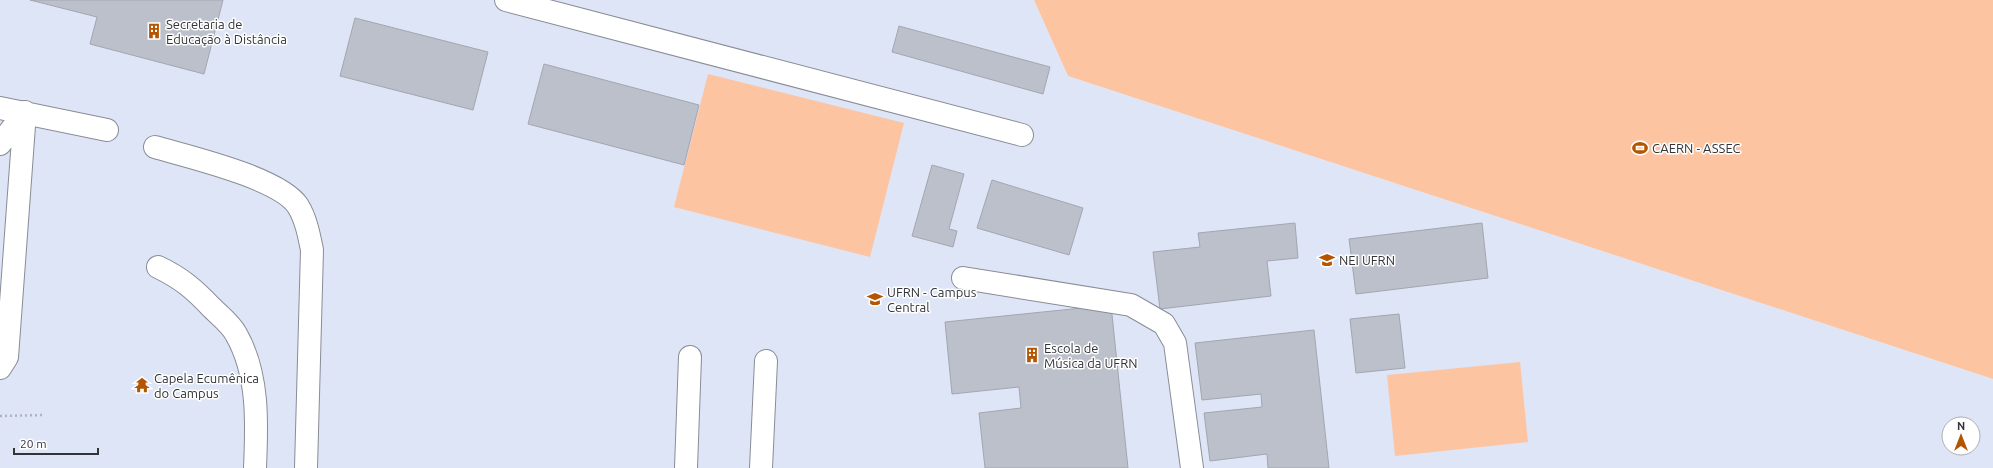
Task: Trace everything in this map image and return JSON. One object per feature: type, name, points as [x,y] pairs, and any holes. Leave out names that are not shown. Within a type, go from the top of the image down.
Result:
[{"type":"lane","points":[[506,0],[1022,135]]},
{"type":"lane","points":[[0,108],[26,112],[107,130]]},
{"type":"lane","points":[[0,144],[26,112]]},
{"type":"lane","points":[[0,368],[7,357],[26,112]]},
{"type":"lane","points":[[156,147],[237,171],[285,192],[298,206],[307,226],[312,250],[306,468]]},
{"type":"lane","points":[[158,267],[191,286],[236,332],[247,356],[253,379],[255,401],[256,468]]},
{"type":"lane","points":[[963,278],[1131,305],[1164,324],[1175,343],[1192,468]]},
{"type":"lane","points":[[686,468],[690,357]]},
{"type":"lane","points":[[761,468],[766,361]]},
{"type":"path","points":[[0,416],[44,415]]},
{"type":"shaded area","name":"UFRN - Campus Central","points":[[0,0],[1034,0],[1068,76],[1993,379],[1993,468],[0,468]]},
{"type":"shaded area","name":"CAERN - ASSEC","points":[[1034,0],[1993,0],[1993,379],[1068,76]]},
{"type":"shaded area","points":[[708,74],[904,123],[870,257],[674,207]]},
{"type":"shaded area","points":[[1520,362],[1528,442],[1395,456],[1387,375]]},
{"type":"building","name":"Secretaria de Educação à Distância","points":[[30,0],[223,0],[204,74],[90,44],[97,17]]},
{"type":"building","points":[[355,18],[488,52],[473,110],[340,76]]},
{"type":"building","points":[[899,26],[1050,67],[1043,94],[892,52]]},
{"type":"building","points":[[544,64],[699,105],[684,165],[528,124]]},
{"type":"building","points":[[932,165],[964,174],[949,229],[957,231],[953,247],[912,236]]},
{"type":"building","points":[[992,180],[1083,208],[1069,255],[977,228]]},
{"type":"building","points":[[1295,223],[1298,258],[1267,261],[1271,296],[1160,309],[1153,252],[1200,247],[1198,233]]},
{"type":"building","points":[[1482,223],[1488,278],[1356,294],[1349,239]]},
{"type":"building","name":"Escola de Música da UFRN","points":[[1111,305],[1128,468],[985,468],[979,413],[1021,408],[1019,387],[952,394],[945,322]]},
{"type":"building","points":[[1399,314],[1405,368],[1356,373],[1350,319]]},
{"type":"building","points":[[1314,330],[1329,468],[1268,468],[1267,454],[1210,461],[1204,413],[1262,407],[1261,394],[1202,400],[1195,343]]},
{"type":"place","name":"Secretaria de Educação à Distância","points":[[154,31]]},
{"type":"place","name":"CAERN - ASSEC","points":[[1640,148]]},
{"type":"place","name":"NEI UFRN","points":[[1327,260]]},
{"type":"place","name":"UFRN - Campus Central","points":[[875,299]]},
{"type":"place","name":"Escola de Música da UFRN","points":[[1032,355]]},
{"type":"place","name":"Capela Ecumênica do Campus","points":[[142,385]]}]
